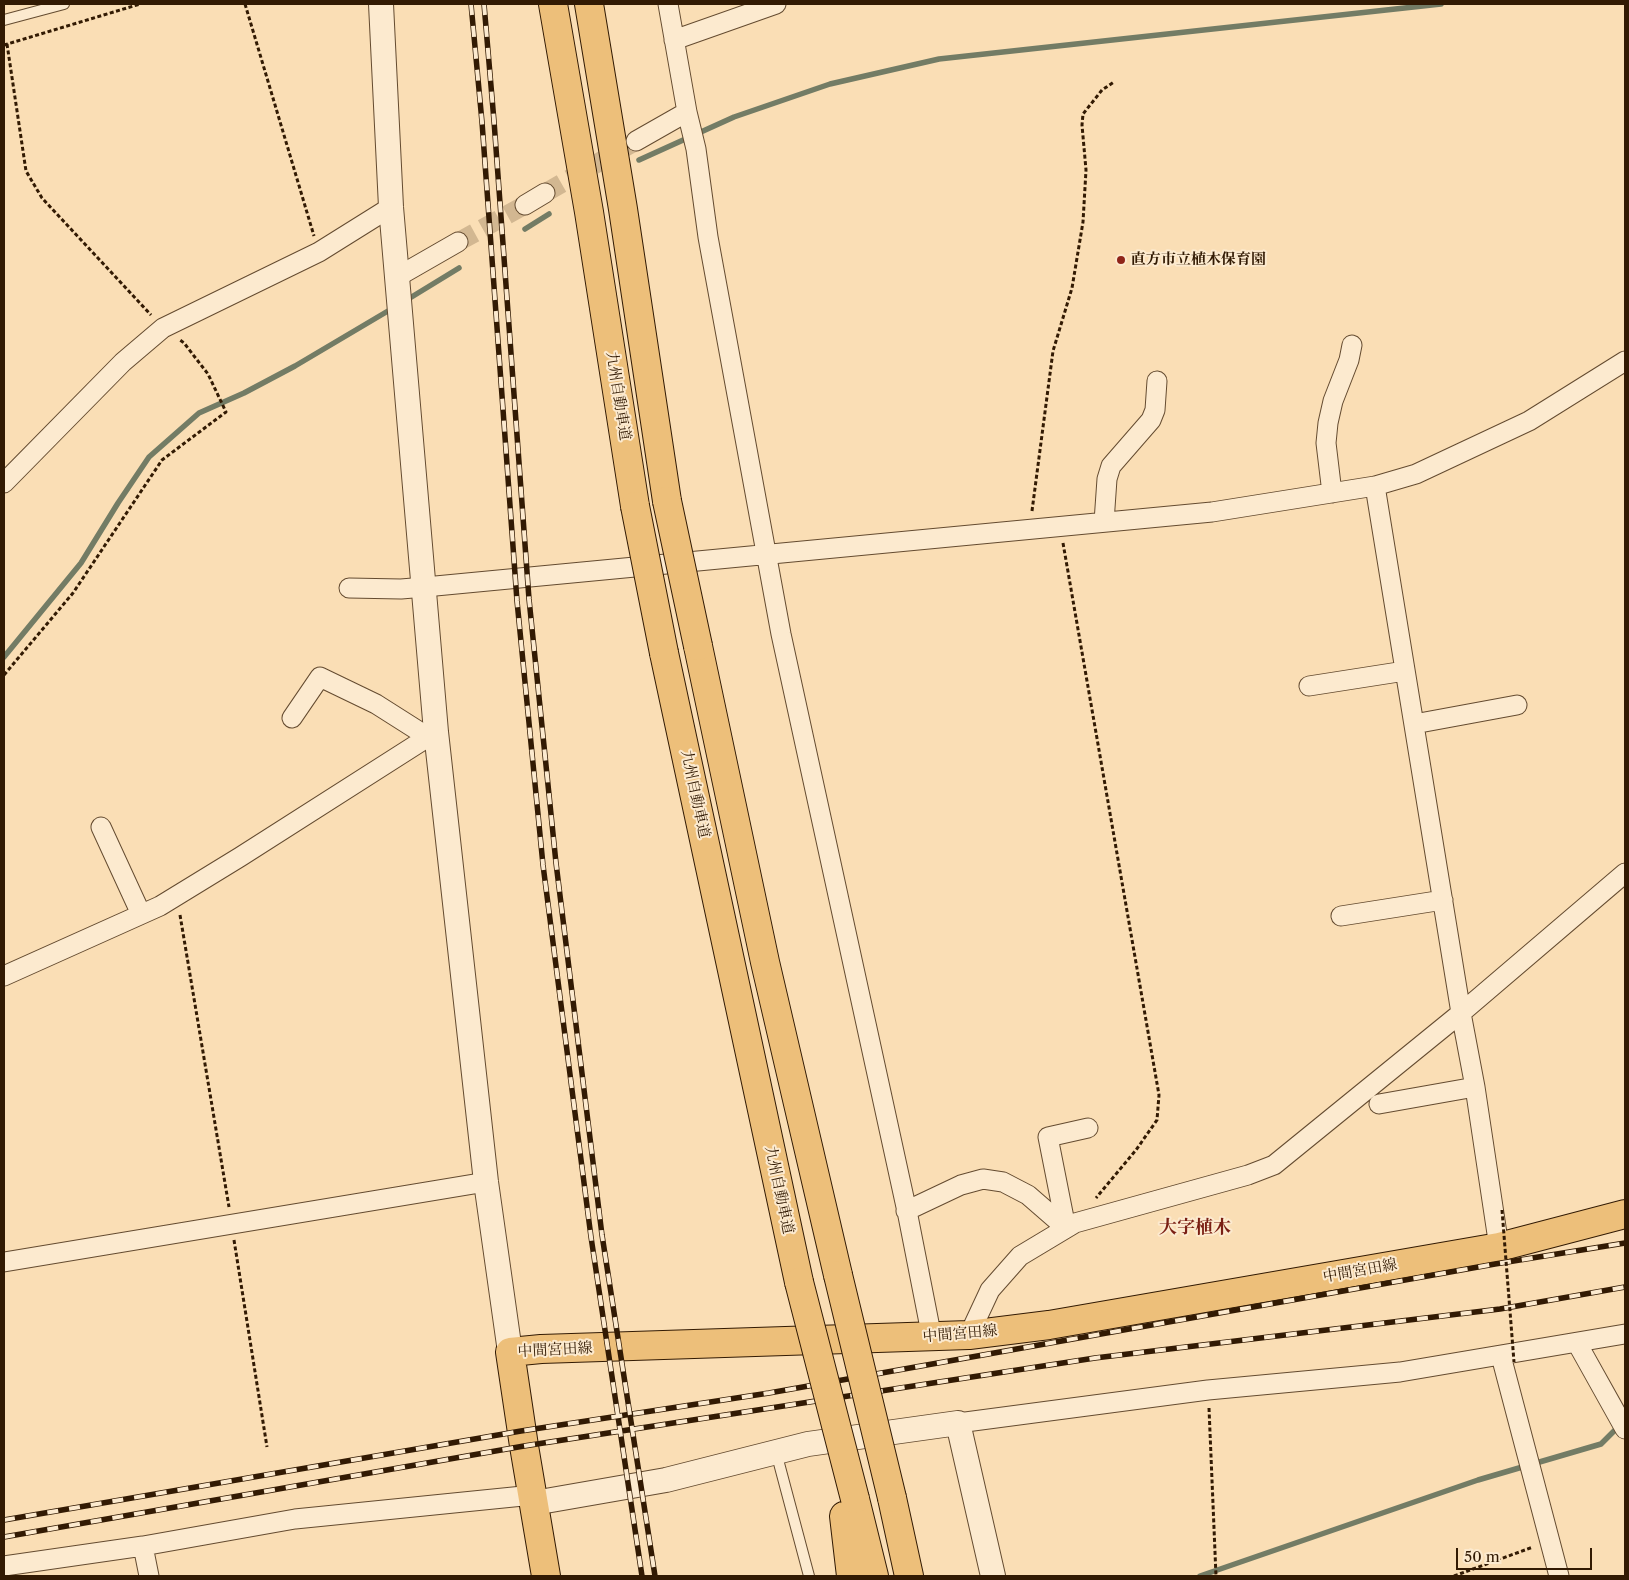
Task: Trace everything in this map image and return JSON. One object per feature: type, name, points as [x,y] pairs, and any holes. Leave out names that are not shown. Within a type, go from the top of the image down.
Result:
[{"type":"main road","name":"九州自動車道","points":[[553,4],[590,221],[635,506],[664,653],[799,1282],[834,1418],[849,1500],[874,1576]]},
{"type":"main road","points":[[588,4],[623,209],[667,501],[765,962],[909,1573]]},
{"type":"main road","name":"中間宮田線","points":[[546,1576],[510,1352],[551,1349],[932,1338],[969,1335],[1049,1325],[1499,1247],[1625,1214]]},
{"type":"main road","points":[[849,1500],[851,1576]]},
{"type":"street","points":[[380,4],[391,206],[424,587],[432,734],[486,1182],[510,1352]]},
{"type":"street","points":[[668,4],[688,117],[696,149],[708,237],[781,634],[932,1338]]},
{"type":"street","points":[[674,40],[776,4]]},
{"type":"street","points":[[636,141],[688,117]]},
{"type":"street","points":[[525,205],[546,193]]},
{"type":"street","points":[[4,483],[123,362],[163,328],[318,252],[391,206]]},
{"type":"street","points":[[397,281],[458,242]]},
{"type":"street","points":[[1332,493],[1326,443],[1328,423],[1333,400],[1350,360],[1352,344]]},
{"type":"street","points":[[348,588],[401,589],[424,587],[766,556],[1212,512],[1375,486],[1416,474],[1529,421],[1625,361]]},
{"type":"street","points":[[1104,522],[1107,479],[1111,466],[1151,420],[1155,410],[1157,381]]},
{"type":"street","points":[[1375,486],[1442,900],[1475,1087],[1499,1247]]},
{"type":"street","points":[[1309,686],[1405,671]]},
{"type":"street","points":[[292,718],[320,677],[432,734]]},
{"type":"street","points":[[1414,724],[1517,705]]},
{"type":"street","points":[[4,976],[160,906],[432,734]]},
{"type":"street","points":[[101,828],[141,914]]},
{"type":"street","points":[[969,1335],[990,1290],[1020,1256],[1070,1226],[1248,1175],[1274,1165],[1461,1013],[1625,873]]},
{"type":"street","points":[[1341,916],[1442,900]]},
{"type":"street","points":[[1378,1104],[1475,1087]]},
{"type":"street","points":[[1070,1226],[1048,1137],[1088,1128]]},
{"type":"street","points":[[906,1211],[961,1185],[983,1179],[1003,1182],[1028,1195],[1070,1226]]},
{"type":"street","points":[[4,1262],[486,1182]]},
{"type":"street","points":[[4,1566],[143,1546],[295,1519],[533,1499],[666,1480],[808,1444],[1208,1390],[1400,1372],[1508,1359],[1625,1334]]},
{"type":"street","points":[[1577,1343],[1625,1429]]},
{"type":"street","points":[[1508,1359],[1558,1576]]},
{"type":"street","points":[[958,1423],[993,1576]]},
{"type":"street","points":[[143,1546],[148,1576]]},
{"type":"lane","points":[[4,20],[64,4]]},
{"type":"lane","points":[[776,1451],[809,1576]]},
{"type":"path","points":[[4,674],[72,593],[162,460],[226,412],[208,374],[184,343],[163,328],[42,198],[26,171],[5,45],[140,4]]},
{"type":"path","points":[[245,4],[318,252]]},
{"type":"path","points":[[1029,529],[1053,351],[1072,288],[1083,222],[1086,170],[1082,125],[1084,114],[1102,90],[1114,82]]},
{"type":"path","points":[[1060,526],[1159,1095],[1156,1120],[1136,1150],[1070,1226]]},
{"type":"path","points":[[177,895],[267,1447]]},
{"type":"path","points":[[1502,1210],[1508,1359]]},
{"type":"path","points":[[1208,1390],[1216,1576]]},
{"type":"path","points":[[1454,1576],[1549,1541]]},
{"type":"waterway","points":[[639,160],[734,117],[830,84],[939,59],[1441,4]]},
{"type":"waterway","points":[[525,229],[549,214]]},
{"type":"waterway","points":[[405,301],[459,268]]},
{"type":"waterway","points":[[4,657],[81,563],[149,457],[199,413],[244,393],[295,366],[393,308]]},
{"type":"waterway","points":[[1200,1576],[1478,1480],[1601,1444],[1620,1425]]},
{"type":"tunnel","points":[[545,193],[636,141]]},
{"type":"tunnel","points":[[458,242],[525,205]]},
{"type":"railway","points":[[471,4],[482,122],[517,601],[543,865],[591,1237],[642,1576]]},
{"type":"railway","points":[[484,4],[529,599],[556,863],[602,1235],[655,1576]]},
{"type":"railway","points":[[4,1520],[521,1431],[769,1393],[1495,1264],[1625,1243]]},
{"type":"railway","points":[[4,1537],[524,1446],[1095,1358],[1500,1309],[1625,1287]]},
{"type":"place","name":"直方市立植木保育園","points":[[1121,260]]},
{"type":"district","name":"大字植木","points":[[1195,1228]]}]
